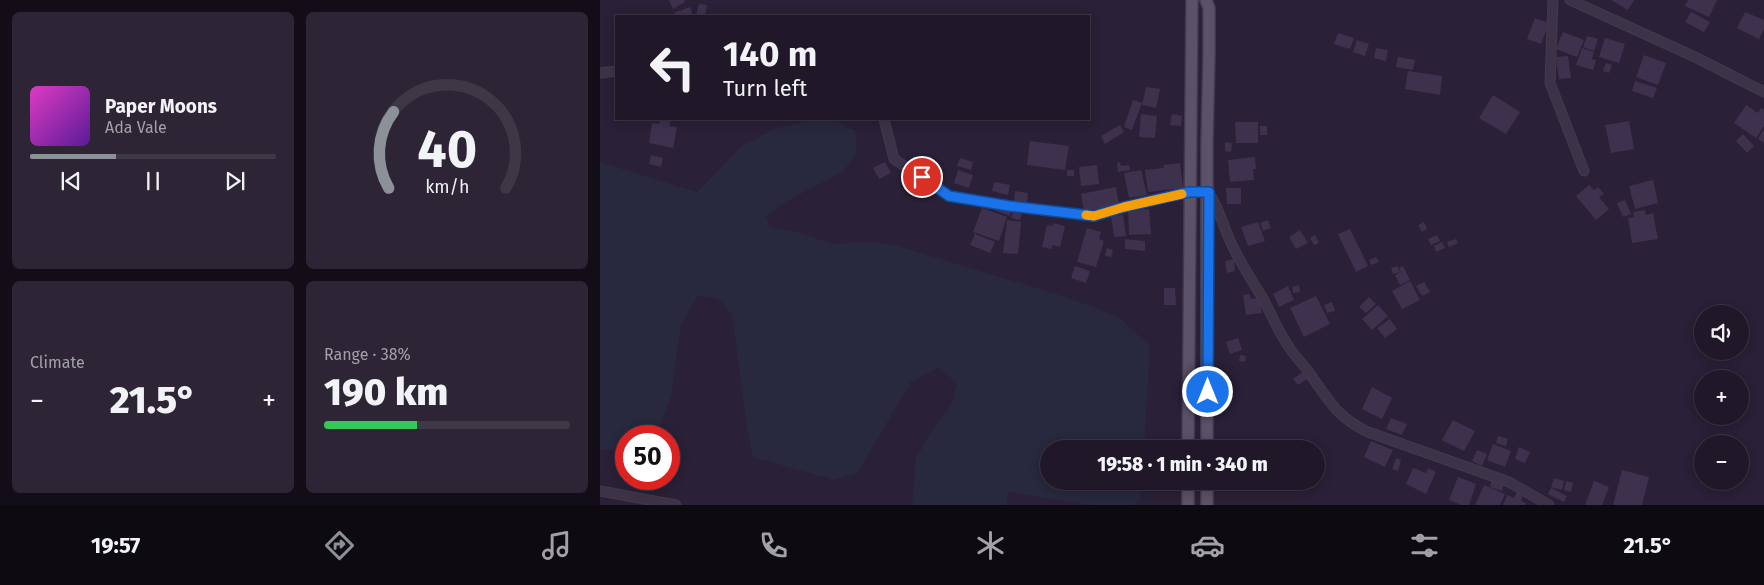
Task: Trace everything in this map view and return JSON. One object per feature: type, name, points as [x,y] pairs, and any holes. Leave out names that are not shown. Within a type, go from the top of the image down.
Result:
[{"type":"main road","points":[[1188,440],[1192,0]]},
{"type":"main road","points":[[1206,0],[1209,8],[1207,440]]},
{"type":"main road","points":[[1188,490],[1188,505]]},
{"type":"main road","points":[[1207,490],[1207,505]]},
{"type":"street","points":[[1553,0],[1550,83],[1584,171]]},
{"type":"street","points":[[1570,0],[1695,57],[1764,92]]},
{"type":"street","points":[[600,73],[615,71]]},
{"type":"street","points":[[884,120],[894,159],[949,196],[1009,206],[1094,216],[1189,192],[1209,192],[1218,208],[1236,253],[1287,345],[1330,404],[1339,413],[1353,425],[1368,432],[1509,482],[1549,505]]},
{"type":"street","points":[[600,491],[676,505]]},
{"type":"shaded area","points":[[810,120],[835,120],[855,131],[857,152],[843,172],[787,201],[766,216],[770,227],[800,233],[833,244],[863,242],[891,244],[1063,296],[1119,317],[1150,346],[1145,440],[1040,440],[1040,490],[1141,490],[1140,498],[1133,505],[1091,505],[1008,492],[1007,505],[912,505],[916,458],[928,437],[951,405],[957,384],[940,367],[911,382],[857,473],[833,480],[753,457],[747,430],[732,314],[717,298],[698,296],[681,324],[671,395],[661,425],[615,425],[615,450],[600,450],[600,162],[697,192],[742,146],[775,129]]},
{"type":"building","points":[[669,0],[684,0],[685,2],[673,9]]},
{"type":"building","points":[[1611,0],[1634,0],[1628,10]]},
{"type":"building","points":[[1688,0],[1717,0],[1709,17],[1685,6]]},
{"type":"building","points":[[699,4],[707,5],[705,15],[696,15]]},
{"type":"building","points":[[690,7],[693,15],[675,15],[674,13]]},
{"type":"building","points":[[1691,12],[1710,22],[1704,32],[1685,22]]},
{"type":"building","points":[[1745,12],[1764,20],[1764,29],[1759,39],[1737,28]]},
{"type":"building","points":[[1535,18],[1549,23],[1541,44],[1527,39]]},
{"type":"building","points":[[1563,32],[1584,40],[1577,57],[1556,49]]},
{"type":"building","points":[[1338,33],[1354,38],[1350,49],[1334,44]]},
{"type":"building","points":[[1587,36],[1598,39],[1594,51],[1583,47]]},
{"type":"building","points":[[1605,38],[1625,44],[1619,63],[1599,57]]},
{"type":"building","points":[[1357,40],[1369,44],[1365,56],[1353,52]]},
{"type":"building","points":[[1376,48],[1388,50],[1386,61],[1374,58]]},
{"type":"building","points":[[1582,48],[1594,52],[1592,59],[1596,60],[1593,70],[1576,65]]},
{"type":"building","points":[[1644,55],[1666,63],[1658,85],[1636,77]]},
{"type":"building","points":[[1568,56],[1571,78],[1559,79],[1556,57]]},
{"type":"building","points":[[1398,57],[1415,60],[1413,70],[1396,67]]},
{"type":"building","points":[[1606,63],[1612,65],[1609,73],[1603,71]]},
{"type":"building","points":[[1408,71],[1442,76],[1440,95],[1405,89]]},
{"type":"building","points":[[1635,81],[1657,88],[1653,98],[1632,91]]},
{"type":"building","points":[[1146,87],[1160,89],[1156,108],[1142,105]]},
{"type":"building","points":[[1493,95],[1520,112],[1506,134],[1479,118]]},
{"type":"building","points":[[1133,100],[1142,103],[1132,130],[1124,127]]},
{"type":"building","points":[[1746,105],[1758,113],[1761,108],[1764,110],[1764,126],[1756,138],[1734,123]]},
{"type":"building","points":[[1141,114],[1157,116],[1155,138],[1139,137]]},
{"type":"building","points":[[1172,114],[1182,116],[1181,126],[1170,125]]},
{"type":"building","points":[[660,120],[671,120],[669,126],[677,127],[673,148],[649,143],[652,123],[659,124]]},
{"type":"building","points":[[1629,121],[1634,149],[1611,153],[1605,125]]},
{"type":"building","points":[[1235,122],[1258,122],[1258,143],[1236,143]]},
{"type":"building","points":[[1120,125],[1124,132],[1105,144],[1101,136]]},
{"type":"building","points":[[1260,126],[1267,126],[1267,135],[1260,135]]},
{"type":"building","points":[[1764,129],[1764,143],[1758,139]]},
{"type":"building","points":[[1743,134],[1754,146],[1747,153],[1736,141]]},
{"type":"building","points":[[1030,141],[1069,146],[1065,170],[1027,165]]},
{"type":"building","points":[[1225,142],[1232,143],[1231,152],[1225,151]]},
{"type":"building","points":[[651,155],[663,158],[661,167],[649,164]]},
{"type":"building","points":[[1255,157],[1256,169],[1253,169],[1254,180],[1230,182],[1228,160]]},
{"type":"building","points":[[960,158],[973,162],[971,170],[957,166]]},
{"type":"building","points":[[885,162],[891,173],[879,179],[873,168]]},
{"type":"building","points":[[1120,162],[1121,166],[1129,165],[1130,170],[1118,172],[1117,163]]},
{"type":"building","points":[[1180,163],[1183,188],[1148,192],[1145,170],[1164,168],[1163,165]]},
{"type":"building","points":[[1097,165],[1099,184],[1081,186],[1079,167]]},
{"type":"building","points":[[958,170],[973,175],[969,188],[954,183]]},
{"type":"building","points":[[1067,170],[1074,170],[1074,176],[1067,176]]},
{"type":"building","points":[[1141,170],[1147,195],[1129,198],[1124,173]]},
{"type":"building","points":[[1653,180],[1658,203],[1635,209],[1629,186]]},
{"type":"building","points":[[994,182],[1010,185],[1008,195],[992,191]]},
{"type":"building","points":[[1589,185],[1594,190],[1598,187],[1604,194],[1599,197],[1609,209],[1596,220],[1576,196]]},
{"type":"building","points":[[1116,187],[1119,205],[1084,211],[1081,194]]},
{"type":"building","points":[[1226,188],[1241,188],[1241,204],[1227,204]]},
{"type":"building","points":[[1015,191],[1028,193],[1027,202],[1014,201]]},
{"type":"building","points":[[1625,200],[1631,214],[1623,217],[1617,203]]},
{"type":"building","points":[[987,203],[1011,211],[1010,216],[986,207]]},
{"type":"building","points":[[982,208],[1007,217],[999,241],[973,232]]},
{"type":"building","points":[[1014,208],[1022,210],[1020,220],[1011,218]]},
{"type":"building","points":[[1149,209],[1151,234],[1129,235],[1128,210]]},
{"type":"building","points":[[1645,210],[1646,215],[1653,213],[1658,239],[1632,243],[1628,218],[1634,217],[1633,212]]},
{"type":"building","points":[[1123,215],[1126,236],[1114,237],[1111,216]]},
{"type":"building","points":[[1007,220],[1021,222],[1018,254],[1003,253]]},
{"type":"building","points":[[1268,220],[1271,228],[1263,231],[1260,223]]},
{"type":"building","points":[[1258,222],[1265,241],[1248,246],[1241,227]]},
{"type":"building","points":[[1424,222],[1427,229],[1422,232],[1418,225]]},
{"type":"building","points":[[1053,223],[1065,226],[1060,247],[1052,245],[1052,249],[1042,247],[1047,225],[1053,226]]},
{"type":"building","points":[[1087,228],[1101,232],[1099,239],[1104,241],[1096,267],[1077,262]]},
{"type":"building","points":[[1350,229],[1368,266],[1356,272],[1338,234]]},
{"type":"building","points":[[1300,230],[1308,243],[1296,249],[1289,237]]},
{"type":"building","points":[[975,234],[995,242],[990,253],[970,245]]},
{"type":"building","points":[[1315,235],[1319,243],[1314,245],[1310,238]]},
{"type":"building","points":[[1437,235],[1440,241],[1431,245],[1428,239]]},
{"type":"building","points":[[1125,239],[1145,241],[1145,251],[1125,249]]},
{"type":"building","points":[[1456,239],[1458,243],[1449,247],[1447,242]]},
{"type":"building","points":[[1442,242],[1445,248],[1436,252],[1434,246]]},
{"type":"building","points":[[1107,248],[1113,250],[1111,257],[1105,256]]},
{"type":"building","points":[[1376,257],[1379,262],[1371,265],[1369,260]]},
{"type":"building","points":[[1234,259],[1235,271],[1227,273],[1225,261]]},
{"type":"building","points":[[1075,266],[1090,271],[1086,283],[1071,278]]},
{"type":"building","points":[[1397,266],[1400,272],[1393,274],[1391,268]]},
{"type":"building","points":[[1403,266],[1410,280],[1400,285],[1395,275],[1401,272],[1399,268]]},
{"type":"building","points":[[1410,281],[1420,300],[1402,309],[1392,291]]},
{"type":"building","points":[[1424,282],[1430,292],[1422,296],[1416,286]]},
{"type":"building","points":[[1299,285],[1300,292],[1293,293],[1292,287]]},
{"type":"building","points":[[1288,286],[1294,300],[1279,307],[1273,294]]},
{"type":"building","points":[[1164,288],[1175,288],[1176,305],[1164,305]]},
{"type":"building","points":[[1250,294],[1251,299],[1259,298],[1262,313],[1246,315],[1243,295]]},
{"type":"building","points":[[1316,296],[1330,324],[1304,337],[1290,308]]},
{"type":"building","points":[[1369,297],[1376,304],[1366,313],[1359,307]]},
{"type":"building","points":[[1332,302],[1335,311],[1327,313],[1324,305]]},
{"type":"building","points":[[1378,305],[1388,316],[1372,330],[1362,319]]},
{"type":"building","points":[[1390,319],[1397,329],[1385,338],[1377,328]]},
{"type":"building","points":[[1238,338],[1242,350],[1230,354],[1226,342]]},
{"type":"building","points":[[1240,355],[1246,356],[1245,362],[1239,361]]},
{"type":"building","points":[[1303,372],[1307,379],[1298,385],[1293,379]]},
{"type":"building","points":[[1372,387],[1392,398],[1382,419],[1362,409]]},
{"type":"building","points":[[1391,418],[1407,424],[1402,435],[1386,429]]},
{"type":"building","points":[[1453,420],[1475,431],[1464,451],[1442,440]]},
{"type":"building","points":[[1498,436],[1508,439],[1506,446],[1496,443]]},
{"type":"building","points":[[1371,441],[1393,450],[1385,467],[1364,457]]},
{"type":"building","points":[[1493,444],[1511,451],[1505,467],[1487,460]]},
{"type":"building","points":[[1519,447],[1530,452],[1525,463],[1515,459]]},
{"type":"building","points":[[1477,450],[1487,454],[1482,466],[1472,461]]},
{"type":"building","points":[[1396,458],[1401,460],[1398,471],[1392,469]]},
{"type":"building","points":[[1413,468],[1426,473],[1428,468],[1436,472],[1426,494],[1406,484]]},
{"type":"building","points":[[1622,470],[1649,477],[1642,505],[1613,505]]},
{"type":"building","points":[[1458,477],[1476,484],[1469,505],[1461,505],[1449,500]]},
{"type":"building","points":[[1492,478],[1504,482],[1502,491],[1490,487]]},
{"type":"building","points":[[1554,478],[1564,481],[1562,490],[1551,487]]},
{"type":"building","points":[[1566,481],[1573,483],[1571,492],[1564,490]]},
{"type":"building","points":[[1594,481],[1609,487],[1602,505],[1585,505]]},
{"type":"building","points":[[1484,485],[1505,494],[1500,505],[1475,505]]},
{"type":"building","points":[[1551,488],[1567,496],[1564,502],[1548,494]]},
{"type":"building","points":[[1517,492],[1523,495],[1521,501],[1526,503],[1525,505],[1503,505],[1507,495],[1514,498]]},
{"type":"slow traffic","points":[[1086,215],[1094,216],[1182,194]]},
{"type":"route","points":[[922,177],[949,196],[1009,206],[1094,216],[1189,192],[1209,192],[1208,392]]}]
